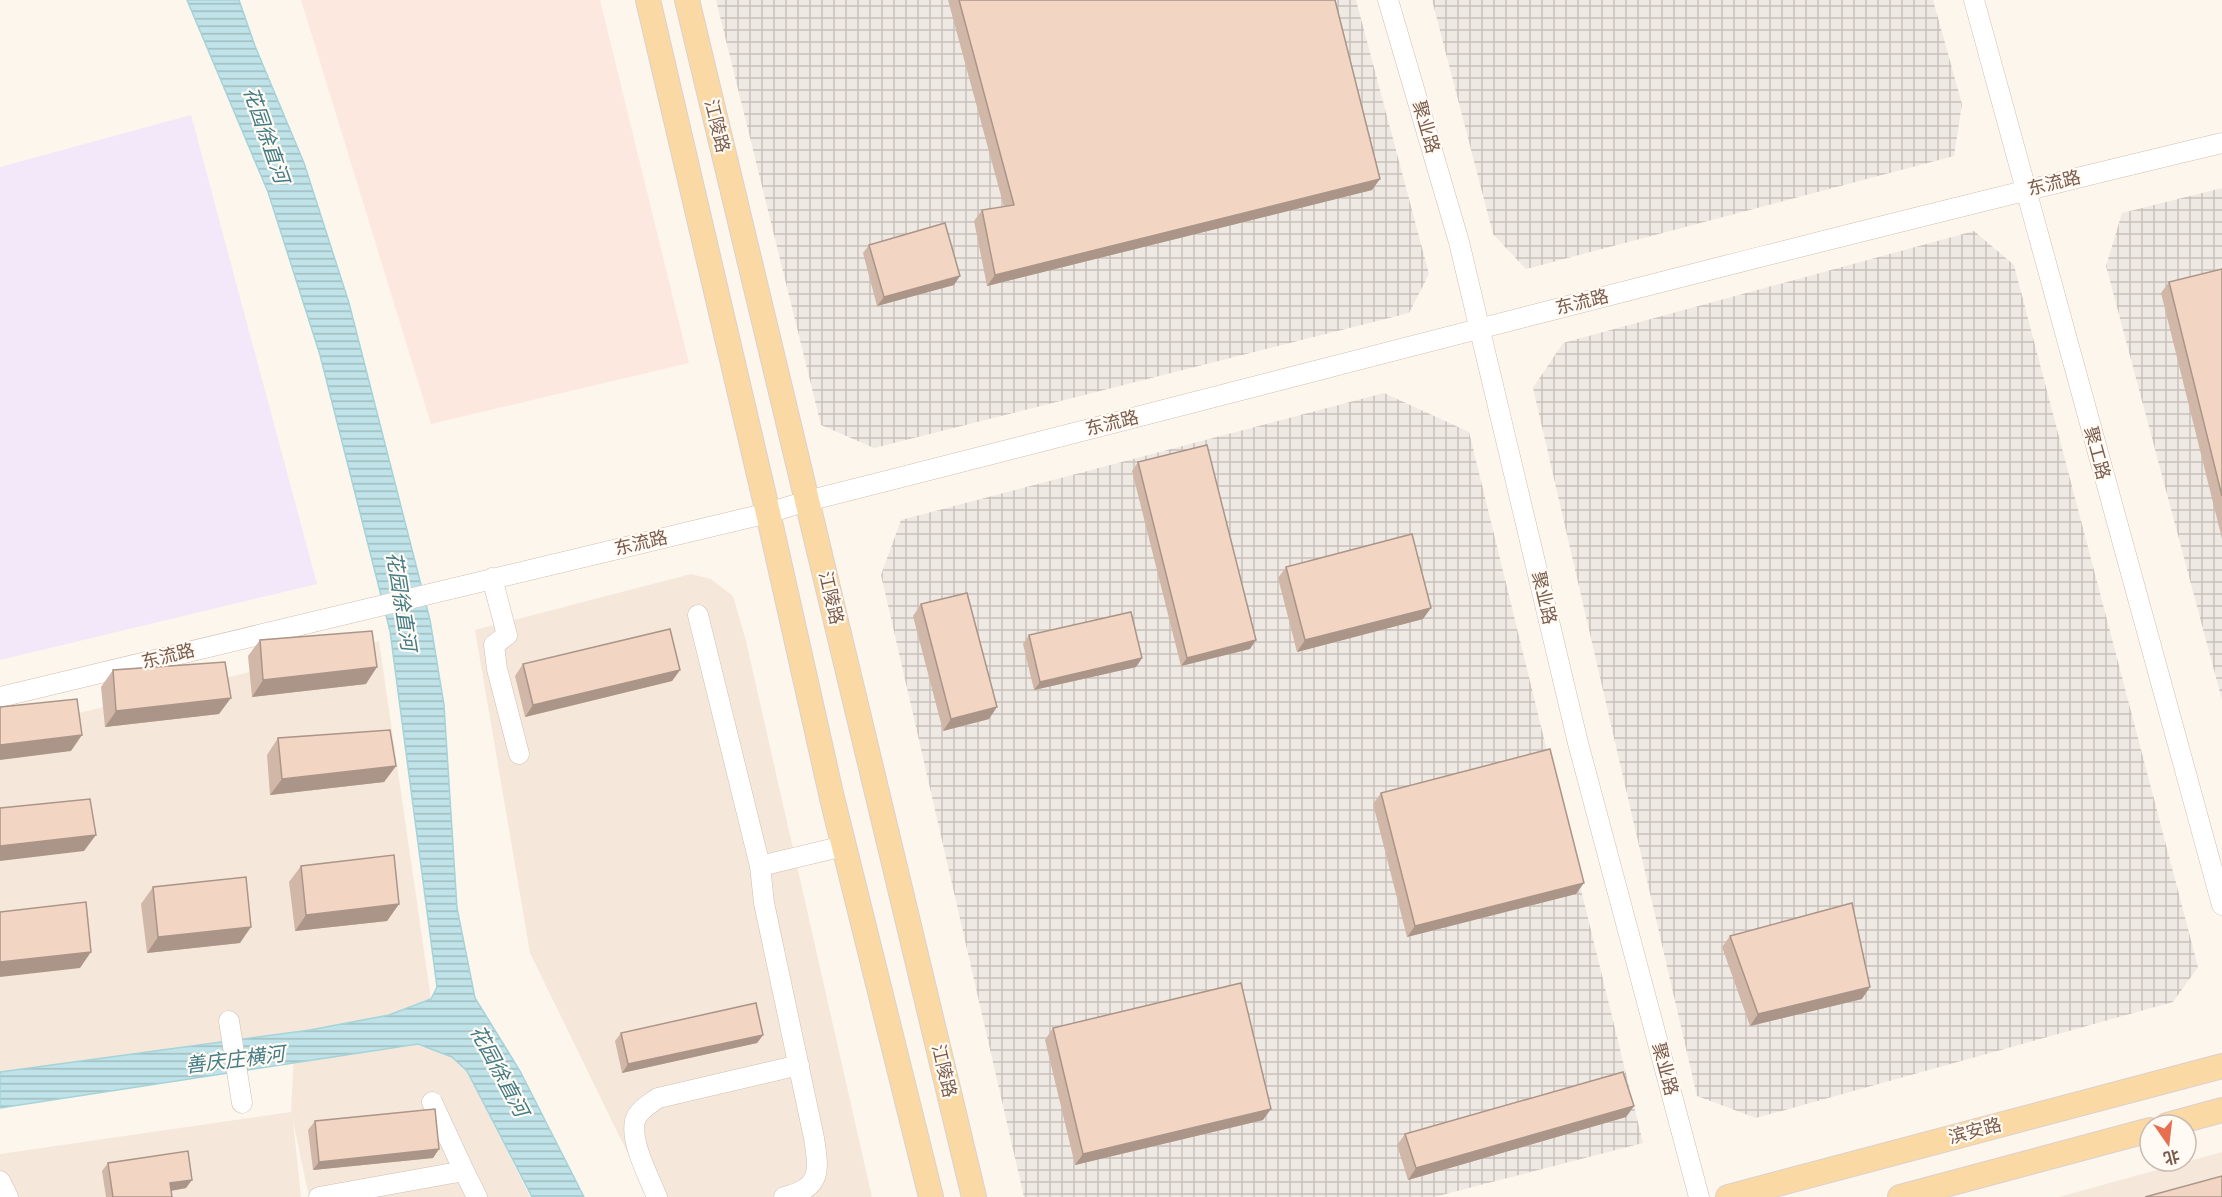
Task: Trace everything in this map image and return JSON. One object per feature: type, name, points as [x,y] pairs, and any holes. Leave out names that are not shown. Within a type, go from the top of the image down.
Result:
[{"type":"main road","points":[[648,0],[844,846],[931,1197]]},
{"type":"main road","name":"江陵路","points":[[687,0],[974,1197]]},
{"type":"main road","name":"滨安路","points":[[1728,1197],[2222,1066]]},
{"type":"main road","points":[[2198,1117],[2222,1110]]},
{"type":"main road","points":[[1900,1197],[2138,1133]]},
{"type":"street","name":"聚业路","points":[[1388,0],[1459,242],[1578,743],[1699,1197]]},
{"type":"street","name":"聚工路","points":[[1974,0],[2222,905]]},
{"type":"street","name":"东流路","points":[[0,697],[768,513],[1478,328],[2025,190],[2222,143]]},
{"type":"street","points":[[492,578],[507,635],[494,645],[497,669],[519,754]]},
{"type":"street","points":[[698,615],[760,866],[765,903],[819,1168],[813,1182],[795,1194],[784,1197]]},
{"type":"street","points":[[760,866],[844,846]]},
{"type":"street","points":[[230,1021],[242,1102]]},
{"type":"street","points":[[657,1197],[635,1142],[635,1120],[645,1107],[658,1098],[799,1065]]},
{"type":"street","points":[[432,1102],[477,1197]]},
{"type":"street","points":[[319,1197],[464,1171]]},
{"type":"street","points":[[0,1181],[8,1197]]},
{"type":"shaded area","points":[[301,0],[600,0],[689,363],[431,424]]},
{"type":"shaded area","points":[[716,0],[1356,0],[1429,274],[1409,313],[874,448],[821,425]]},
{"type":"shaded area","points":[[1432,0],[1933,0],[1962,104],[1954,156],[1526,269],[1493,234]]},
{"type":"shaded area","points":[[191,115],[317,584],[0,660],[0,167]]},
{"type":"shaded area","points":[[2222,188],[2222,700],[2106,266],[2122,213]]},
{"type":"shaded area","points":[[1974,231],[2014,265],[2198,967],[2173,1002],[1756,1118],[1697,1096],[1533,388],[1563,343]]},
{"type":"shaded area","points":[[1384,393],[1469,432],[1643,1143],[1434,1197],[1024,1197],[881,575],[901,520]]},
{"type":"shaded area","points":[[691,574],[711,579],[733,596],[746,641],[872,1197],[649,1197],[530,953],[475,630]]},
{"type":"shaded area","points":[[379,641],[431,999],[530,1197],[309,1197],[293,1121],[301,1197],[0,1197],[0,1154],[291,1112],[294,1053],[0,1100],[0,732]]},
{"type":"shaded area","points":[[2222,1152],[2222,1197],[2059,1197],[2146,1173],[2198,1173],[2198,1159]]},
{"type":"water","points":[[187,0],[239,0],[255,46],[304,163],[349,303],[430,620],[444,705],[457,908],[475,998],[520,1071],[584,1197],[532,1197],[467,1071],[452,1057],[418,1044],[0,1108],[0,1072],[310,1030],[389,1015],[431,999],[437,987],[390,631],[320,355],[268,192]]},
{"type":"building","points":[[959,0],[1335,0],[1380,179],[995,275],[982,210],[1014,205]]},
{"type":"building","points":[[945,223],[960,276],[884,297],[869,245]]},
{"type":"building","points":[[2222,269],[2222,496],[2169,282]]},
{"type":"building","points":[[1207,445],[1256,640],[1187,658],[1138,462]]},
{"type":"building","points":[[1412,534],[1431,608],[1305,640],[1286,567]]},
{"type":"building","points":[[967,593],[997,707],[951,719],[921,604]]},
{"type":"building","points":[[1131,612],[1142,658],[1040,682],[1029,635]]},
{"type":"building","points":[[670,629],[680,670],[533,705],[523,664]]},
{"type":"building","points":[[372,631],[377,667],[263,680],[260,640]]},
{"type":"building","points":[[225,662],[231,698],[116,711],[113,670]]},
{"type":"building","points":[[77,699],[82,735],[0,745],[0,707]]},
{"type":"building","points":[[390,730],[396,766],[282,779],[278,738]]},
{"type":"building","points":[[1550,749],[1584,883],[1415,926],[1381,793]]},
{"type":"building","points":[[90,799],[96,835],[0,846],[0,808]]},
{"type":"building","points":[[394,855],[399,904],[306,915],[301,866]]},
{"type":"building","points":[[246,877],[251,927],[158,937],[153,887]]},
{"type":"building","points":[[86,902],[91,952],[0,962],[0,912]]},
{"type":"building","points":[[1852,903],[1870,987],[1758,1014],[1730,936]]},
{"type":"building","points":[[1241,983],[1271,1109],[1083,1154],[1053,1028]]},
{"type":"building","points":[[756,1003],[763,1035],[628,1064],[621,1033]]},
{"type":"building","points":[[1623,1072],[1634,1106],[1416,1168],[1405,1134]]},
{"type":"building","points":[[435,1109],[439,1149],[319,1162],[315,1121]]},
{"type":"building","points":[[188,1151],[192,1180],[170,1183],[172,1197],[113,1197],[108,1163]]},
{"type":"building","points":[[2222,1176],[2222,1197],[2145,1197]]},
{"type":"water label","name":"花园徐直河","points":[[266,135]]},
{"type":"water label","name":"花园徐直河","points":[[401,601]]},
{"type":"water label","name":"善庆庄横河","points":[[235,1060]]},
{"type":"water label","name":"花园徐直河","points":[[499,1071]]}]
